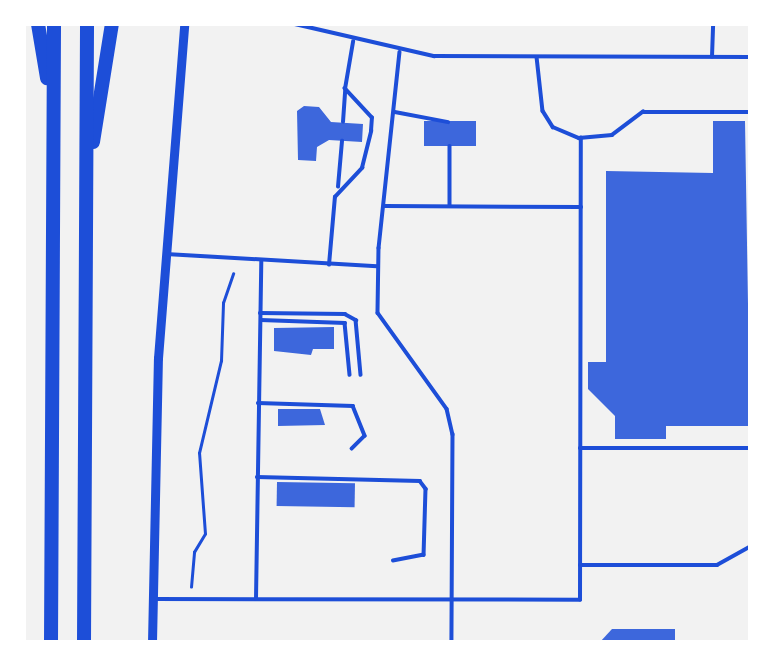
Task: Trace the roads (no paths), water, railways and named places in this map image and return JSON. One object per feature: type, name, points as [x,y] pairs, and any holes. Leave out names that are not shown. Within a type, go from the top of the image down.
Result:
[{"type":"highway","points":[[38,24],[54,117]]},
{"type":"highway","points":[[51,642],[54,24]]},
{"type":"highway","points":[[84,642],[87,24]]},
{"type":"highway","points":[[86,188],[112,24]]},
{"type":"street","points":[[152,642],[166,254],[184,24]]},
{"type":"lane","points":[[295,24],[400,52],[750,57]]},
{"type":"lane","points":[[712,57],[713,24]]},
{"type":"lane","points":[[343,122],[345,89],[354,41]]},
{"type":"lane","points":[[400,52],[396,112],[377,266],[382,324],[447,409],[453,434],[452,642]]},
{"type":"lane","points":[[537,56],[543,111],[553,127],[581,138],[611,135],[643,112],[750,112]]},
{"type":"lane","points":[[338,187],[362,169],[372,118],[345,89]]},
{"type":"lane","points":[[396,112],[448,122]]},
{"type":"lane","points":[[152,599],[580,600],[581,138]]},
{"type":"lane","points":[[329,265],[342,141]]},
{"type":"lane","points":[[450,146],[450,206]]},
{"type":"lane","points":[[385,206],[581,206]]},
{"type":"lane","points":[[166,254],[261,262],[377,266]]},
{"type":"lane","points":[[256,599],[261,262]]},
{"type":"lane","points":[[260,313],[338,314],[356,320],[361,375]]},
{"type":"lane","points":[[260,320],[345,323],[350,375]]},
{"type":"lane","points":[[258,403],[353,406],[365,436],[352,449]]},
{"type":"lane","points":[[580,448],[750,448]]},
{"type":"lane","points":[[257,477],[420,481],[426,489],[425,555],[394,561]]},
{"type":"lane","points":[[580,565],[717,565],[750,547]]}]
